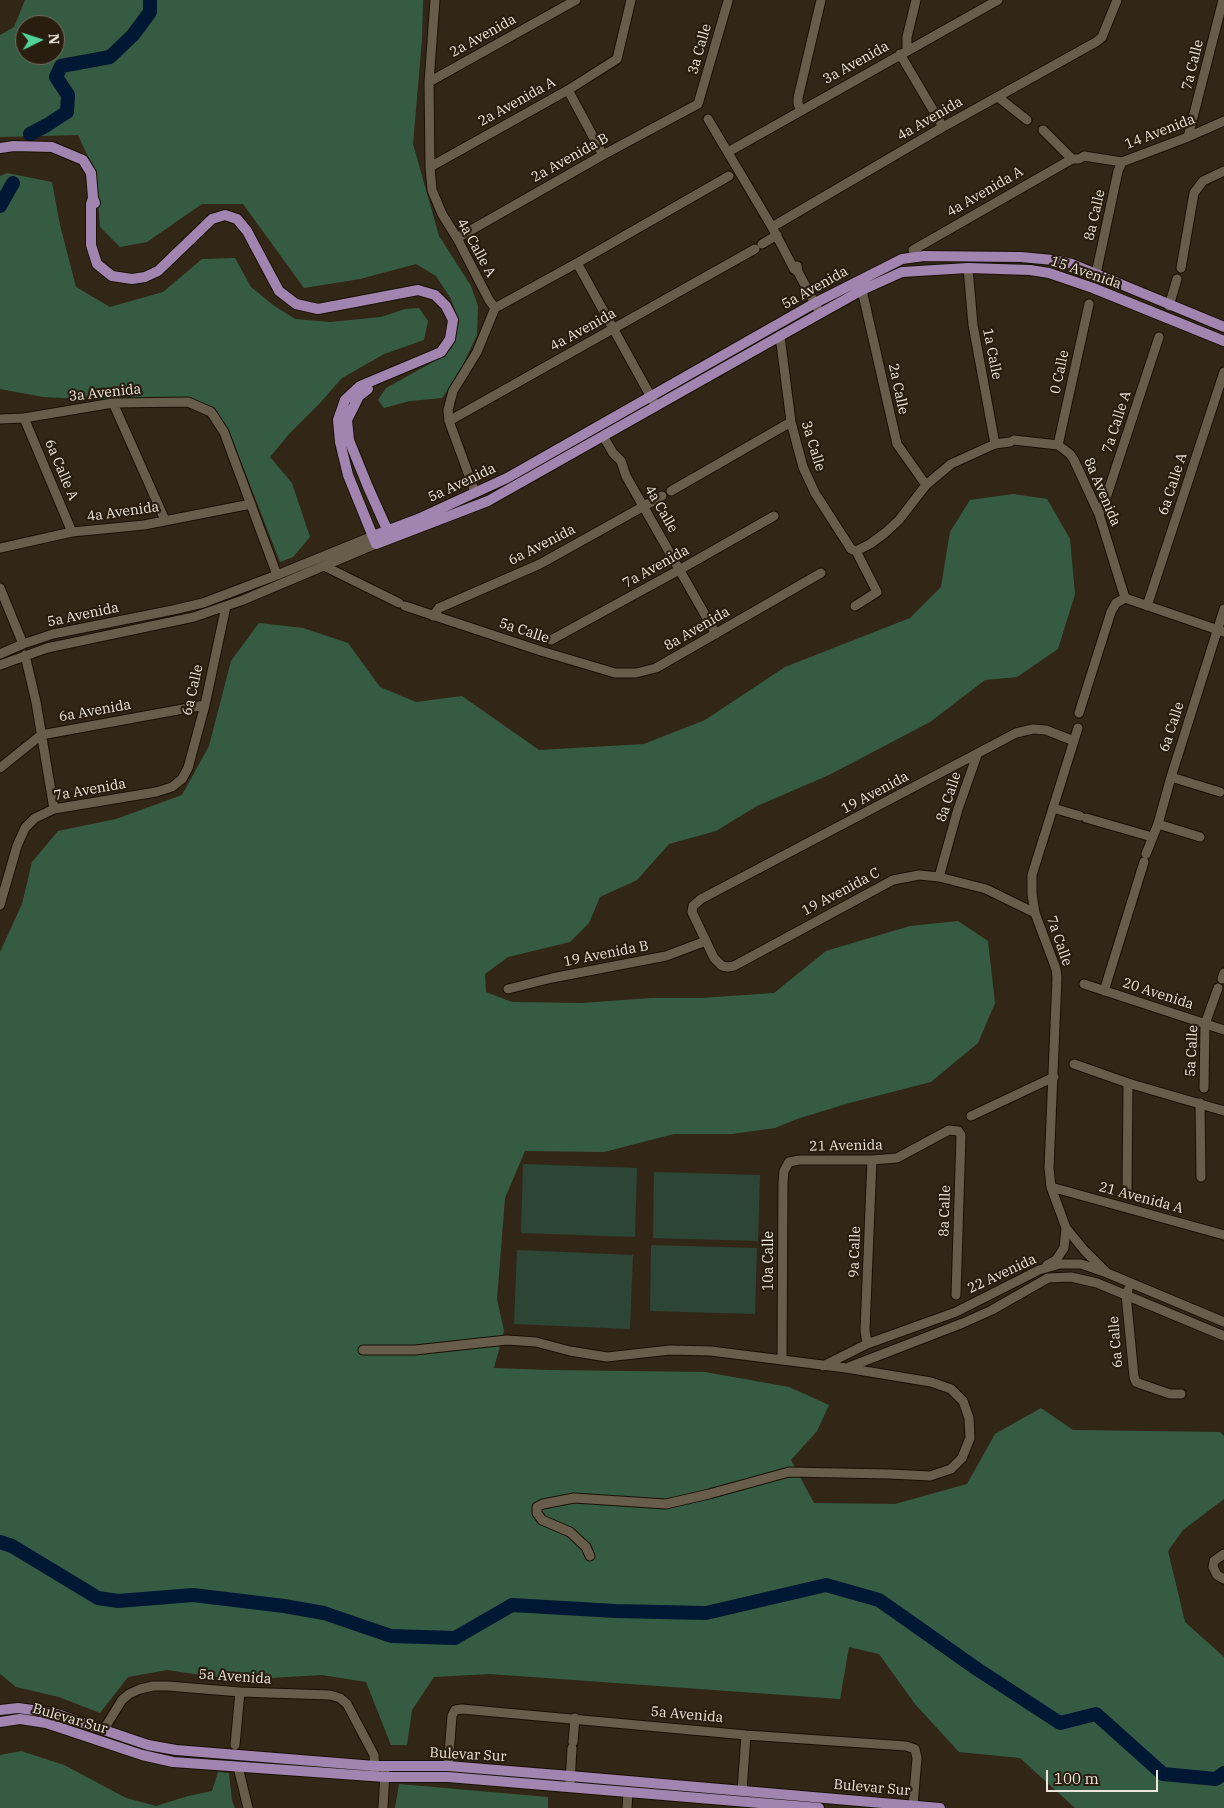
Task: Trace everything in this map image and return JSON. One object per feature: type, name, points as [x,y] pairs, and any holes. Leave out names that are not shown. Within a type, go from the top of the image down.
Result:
[{"type":"main road","points":[[0,148],[14,146],[52,147],[83,160],[91,173],[93,198],[91,204],[91,246],[97,264],[112,276],[132,279],[145,277],[158,271],[212,219],[225,215],[237,219],[247,231],[278,291],[296,304],[318,309],[418,290],[435,295],[446,306],[453,320],[450,339],[441,352],[387,373],[360,386],[345,400],[338,420],[340,442],[348,475],[375,540]]},
{"type":"main road","name":"15 Avenida","points":[[902,259],[924,256],[1021,257],[1072,264],[1169,306],[1224,327]]},
{"type":"main road","name":"5a Avenida","points":[[375,540],[488,501],[603,436],[654,401],[814,303],[902,259]]},
{"type":"main road","name":"15 Avenida","points":[[902,272],[968,268],[1030,270],[1049,273],[1093,288],[1224,341]]},
{"type":"main road","name":"5a Avenida","points":[[390,535],[507,478],[780,336],[862,290],[902,272]]},
{"type":"main road","points":[[387,373],[359,396],[346,420],[348,440],[390,535]]},
{"type":"main road","name":"Bulevar Sur","points":[[0,1710],[18,1708],[54,1713],[148,1745],[176,1750],[448,1778],[770,1806],[819,1808]]},
{"type":"main road","name":"Bulevar Sur","points":[[0,1722],[20,1720],[46,1723],[142,1755],[173,1762],[238,1767],[380,1771],[448,1766],[940,1808]]},
{"type":"street","name":"4a Calle A","points":[[435,0],[429,82],[432,190],[442,214],[495,308]]},
{"type":"street","name":"2a Avenida","points":[[429,82],[576,0]]},
{"type":"street","name":"2a Avenida A","points":[[430,167],[568,90],[617,59],[631,0]]},
{"type":"street","points":[[801,110],[798,98],[821,0]]},
{"type":"street","points":[[916,0],[903,52],[943,127]]},
{"type":"street","name":"3a Avenida","points":[[728,152],[998,0]]},
{"type":"street","name":"4a Avenida","points":[[449,421],[759,246],[774,231],[943,127],[1096,42],[1102,37],[1117,0]]},
{"type":"street","name":"7a Calle","points":[[1188,137],[1223,0]]},
{"type":"street","name":"3a Calle","points":[[698,104],[728,1]]},
{"type":"street","points":[[568,90],[603,155]]},
{"type":"street","points":[[998,97],[1027,120]]},
{"type":"street","name":"2a Avenida B","points":[[457,238],[603,155],[698,104]]},
{"type":"street","points":[[708,119],[774,231],[794,261],[820,314]]},
{"type":"street","name":"14 Avenida","points":[[1075,159],[1084,156],[1122,162],[1224,121]]},
{"type":"street","points":[[1043,130],[1075,159]]},
{"type":"street","name":"4a Avenida A","points":[[913,250],[1075,159]]},
{"type":"street","name":"8a Calle","points":[[1096,274],[1118,171],[1122,162]]},
{"type":"street","points":[[1181,268],[1194,194],[1198,186],[1208,177],[1224,171]]},
{"type":"street","points":[[475,492],[449,421],[448,410],[453,391],[477,352],[495,308],[729,176]]},
{"type":"street","points":[[577,263],[654,401]]},
{"type":"street","name":"1a Calle","points":[[968,268],[973,325],[995,444]]},
{"type":"street","points":[[1169,306],[1178,279]]},
{"type":"street","name":"2a Calle","points":[[862,290],[897,444],[926,485]]},
{"type":"street","name":"0 Calle","points":[[1058,445],[1089,304]]},
{"type":"street","name":"3a Calle","points":[[780,336],[791,422],[803,468],[815,494],[852,549],[856,551],[877,592],[855,606]]},
{"type":"street","name":"7a Calle A","points":[[1099,514],[1104,504],[1159,337]]},
{"type":"street","name":"6a Calle A","points":[[1147,606],[1224,372]]},
{"type":"street","name":"3a Avenida","points":[[0,419],[24,418],[113,404],[188,402],[211,412],[224,432],[250,504]]},
{"type":"street","points":[[113,404],[165,520]]},
{"type":"street","name":"6a Calle A","points":[[24,418],[72,532]]},
{"type":"street","points":[[671,491],[791,422]]},
{"type":"street","name":"4a Calle","points":[[603,436],[613,453],[615,463],[620,472],[626,476],[716,634]]},
{"type":"street","points":[[856,551],[885,533],[899,520],[926,485],[951,464],[995,444],[1012,441],[1058,445]]},
{"type":"street","name":"8a Avenida","points":[[1058,445],[1070,454],[1074,460],[1099,514],[1125,598]]},
{"type":"street","name":"6a Avenida","points":[[433,616],[439,608],[540,564],[662,496]]},
{"type":"street","points":[[250,504],[277,575]]},
{"type":"street","name":"4a Avenida","points":[[0,548],[72,532],[110,529],[250,504]]},
{"type":"street","name":"7a Avenida","points":[[552,640],[774,516]]},
{"type":"street","name":"5a Avenida","points":[[0,665],[25,655],[76,641],[187,618],[226,606],[324,566],[375,540]]},
{"type":"street","name":"5a Avenida","points":[[0,654],[22,644],[69,630],[184,608],[375,540]]},
{"type":"street","name":"5a Calle","points":[[324,566],[402,605],[433,616],[615,673],[636,673]]},
{"type":"street","name":"8a Avenida","points":[[636,673],[656,668],[821,573]]},
{"type":"street","points":[[0,588],[22,644]]},
{"type":"street","points":[[1079,713],[1116,603],[1125,598],[1221,631]]},
{"type":"street","name":"6a Calle","points":[[182,779],[188,768],[205,705],[226,606]]},
{"type":"street","points":[[184,608],[187,618]]},
{"type":"street","name":"6a Calle","points":[[1104,991],[1145,858],[1158,824],[1171,777],[1221,631],[1224,609]]},
{"type":"street","points":[[25,655],[54,809]]},
{"type":"street","name":"6a Avenida","points":[[0,768],[41,735],[205,705]]},
{"type":"street","name":"7a Calle","points":[[1078,728],[1032,875],[1032,894],[1035,913],[1056,969],[1057,978],[1049,1168],[1052,1187],[1066,1228],[1084,1250],[1107,1273]]},
{"type":"street","name":"19 Avenida","points":[[706,941],[692,912],[693,906],[701,899],[1016,733],[1033,729],[1046,730],[1074,741]]},
{"type":"street","name":"8a Calle","points":[[939,877],[958,809],[977,755]]},
{"type":"street","points":[[1171,777],[1220,792]]},
{"type":"street","name":"7a Avenida","points":[[0,905],[17,846],[25,828],[35,818],[54,809],[156,792],[172,787],[182,779]]},
{"type":"street","points":[[1053,808],[1152,837]]},
{"type":"street","points":[[1158,824],[1200,837]]},
{"type":"street","name":"19 Avenida C","points":[[706,941],[714,958],[722,966],[734,966],[893,880],[919,875],[939,877],[986,889],[1035,913]]},
{"type":"street","name":"19 Avenida B","points":[[508,989],[552,978],[666,956],[706,941]]},
{"type":"street","name":"20 Avenida","points":[[1084,984],[1224,1030]]},
{"type":"street","name":"5a Calle","points":[[1204,1088],[1205,1024],[1218,988]]},
{"type":"street","points":[[1074,1064],[1128,1083],[1224,1110]]},
{"type":"street","points":[[971,1116],[1054,1078]]},
{"type":"street","points":[[1127,1193],[1128,1083]]},
{"type":"street","points":[[1200,1103],[1201,1177]]},
{"type":"street","name":"21 Avenida","points":[[789,1162],[798,1160],[897,1158],[949,1130],[956,1130]]},
{"type":"street","name":"8a Calle","points":[[956,1130],[961,1136],[956,1295]]},
{"type":"street","name":"9a Calle","points":[[867,1344],[865,1330],[872,1160]]},
{"type":"street","name":"10a Calle","points":[[782,1360],[783,1183],[784,1171],[789,1162]]},
{"type":"street","name":"21 Avenida A","points":[[1052,1187],[1224,1235]]},
{"type":"street","name":"7a Calle","points":[[1039,1270],[1056,1260],[1064,1248],[1066,1228]]},
{"type":"street","name":"22 Avenida","points":[[823,1366],[867,1344],[956,1312],[1039,1270],[1060,1264],[1081,1264],[1107,1273],[1224,1322]]},
{"type":"street","name":"22 Avenida","points":[[846,1368],[963,1323],[992,1310],[1048,1278],[1071,1277],[1096,1283],[1224,1336]]},
{"type":"street","name":"6a Calle","points":[[1130,1282],[1126,1294],[1136,1382],[1170,1394],[1180,1394]]},
{"type":"street","points":[[956,1312],[963,1323]]},
{"type":"street","points":[[363,1350],[415,1350],[507,1340],[536,1342],[607,1358],[670,1350],[711,1351],[909,1377],[931,1382],[951,1390],[963,1401],[969,1418],[970,1438],[962,1458],[951,1469],[930,1476],[789,1472],[666,1504],[574,1498],[543,1504],[537,1508],[537,1513],[542,1520],[570,1532],[586,1547],[590,1556]]},
{"type":"street","points":[[1224,1554],[1214,1561],[1213,1567],[1217,1575],[1224,1579]]},
{"type":"street","name":"5a Avenida","points":[[104,1730],[122,1700],[140,1689],[168,1686],[240,1692],[330,1695],[340,1698],[347,1704],[374,1755],[380,1771]]},
{"type":"street","points":[[235,1744],[240,1692]]},
{"type":"street","name":"5a Avenida","points":[[448,1766],[452,1716],[455,1710],[575,1718],[746,1734],[906,1746],[915,1749],[917,1758],[913,1805]]},
{"type":"street","points":[[570,1788],[575,1718]]},
{"type":"street","points":[[742,1791],[746,1734]]},
{"type":"street","points":[[238,1767],[248,1808]]},
{"type":"street","points":[[380,1771],[383,1808]]},
{"type":"street","points":[[627,1808],[628,1793]]},
{"type":"green space","points":[[25,0],[423,0],[422,39],[413,144],[439,236],[471,286],[478,306],[477,335],[458,375],[442,398],[410,401],[384,408],[378,400],[386,388],[433,362],[452,348],[459,321],[451,299],[436,276],[416,264],[360,279],[304,288],[243,204],[202,204],[147,242],[120,247],[100,227],[96,174],[78,135],[0,137],[0,35],[15,25],[15,65],[65,65],[65,15],[19,15]]},
{"type":"green space","points":[[7,173],[52,182],[60,225],[76,287],[110,307],[163,292],[202,259],[235,258],[251,287],[273,305],[295,319],[330,322],[381,317],[405,309],[419,308],[428,321],[424,340],[384,354],[342,378],[270,457],[292,483],[310,537],[293,557],[280,562],[233,441],[208,405],[43,397],[0,389],[0,176]]},
{"type":"green space","points":[[1013,494],[1047,499],[1070,539],[1075,594],[1058,649],[1017,677],[985,680],[930,722],[829,775],[757,806],[716,831],[669,844],[637,880],[600,897],[589,923],[570,942],[508,957],[485,974],[486,992],[512,1002],[582,1003],[774,993],[826,951],[910,926],[958,921],[988,941],[995,1003],[978,1043],[931,1082],[849,1103],[775,1128],[732,1134],[674,1134],[604,1152],[525,1151],[505,1198],[497,1299],[504,1331],[494,1368],[705,1372],[789,1387],[829,1405],[817,1431],[791,1460],[814,1503],[895,1504],[967,1484],[995,1434],[1041,1408],[1073,1430],[1220,1432],[1224,1436],[1224,1499],[1183,1530],[1168,1551],[1185,1622],[1224,1657],[1224,1808],[1075,1808],[1020,1758],[959,1752],[915,1704],[879,1654],[849,1647],[840,1699],[490,1674],[434,1677],[412,1710],[407,1745],[391,1745],[366,1682],[322,1675],[235,1680],[167,1670],[128,1677],[100,1713],[59,1697],[16,1687],[0,1674],[0,952],[22,904],[32,862],[58,831],[116,819],[182,795],[209,746],[231,661],[259,623],[303,628],[348,643],[380,687],[416,702],[462,696],[539,750],[644,744],[705,720],[785,667],[910,618],[941,587],[950,532],[970,500]]},
{"type":"green space","points":[[523,1164],[637,1168],[635,1237],[521,1233]]},
{"type":"green space","points":[[654,1172],[760,1175],[758,1241],[653,1238]]},
{"type":"green space","points":[[651,1245],[757,1248],[755,1314],[650,1311]]},
{"type":"green space","points":[[517,1250],[633,1255],[630,1329],[514,1324]]},
{"type":"green space","points":[[21,1751],[64,1765],[126,1798],[156,1806],[212,1791],[218,1772],[229,1773],[232,1801],[235,1808],[0,1808],[0,1755]]},
{"type":"green space","points":[[399,1784],[548,1797],[548,1808],[395,1808]]},
{"type":"waterway","points":[[30,134],[67,112],[68,95],[56,77],[61,66],[110,57],[133,35],[150,12],[150,0]]},
{"type":"waterway","points":[[0,206],[13,183]]},
{"type":"waterway","points":[[0,1542],[12,1546],[98,1598],[118,1601],[193,1595],[284,1606],[324,1613],[391,1636],[455,1638],[512,1605],[615,1611],[706,1613],[826,1585],[879,1600],[977,1669],[1060,1723],[1096,1714],[1163,1774],[1216,1779],[1224,1773]]}]
